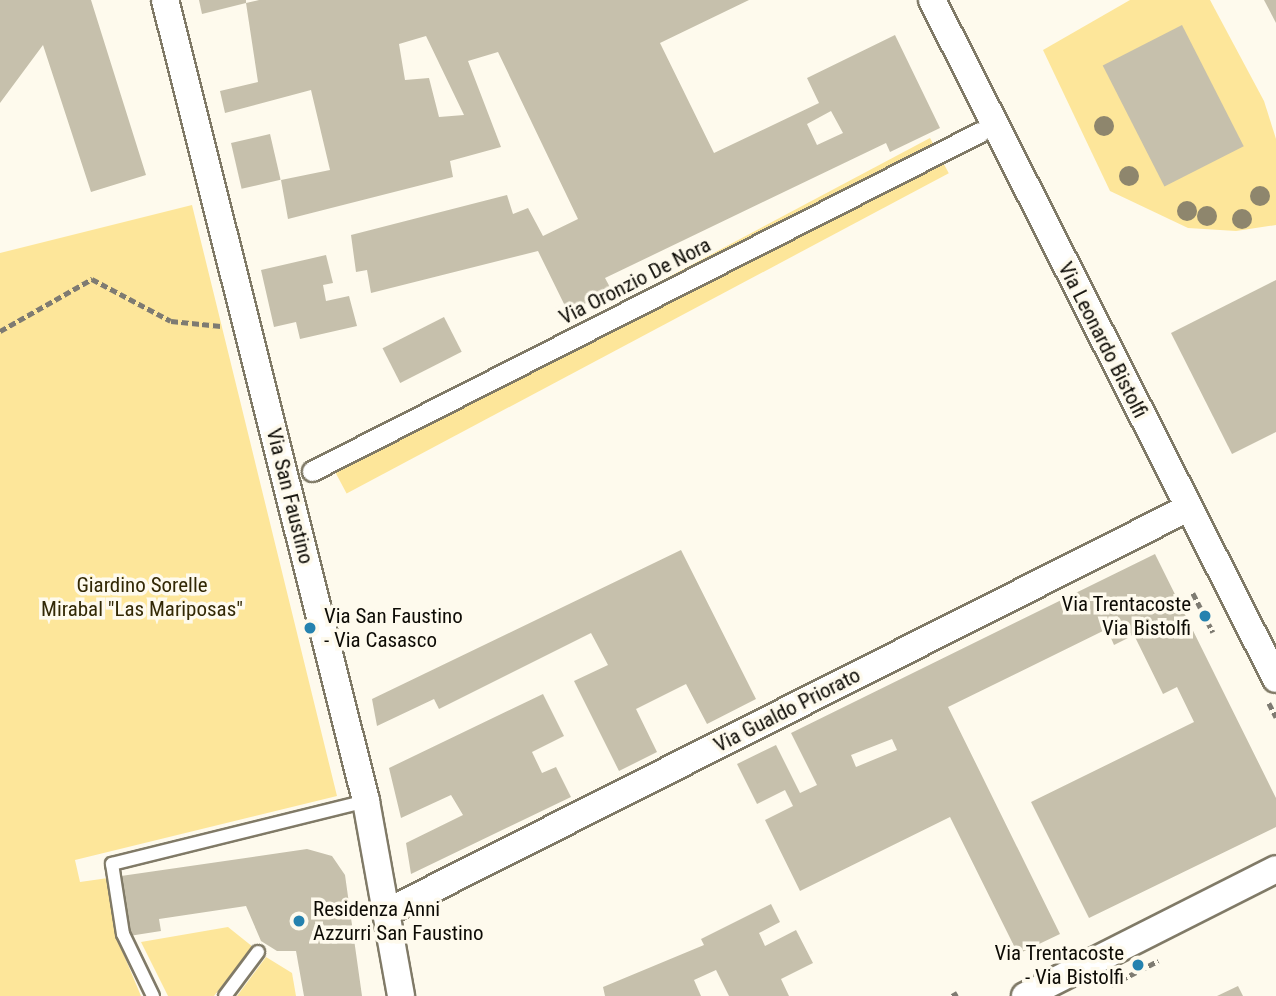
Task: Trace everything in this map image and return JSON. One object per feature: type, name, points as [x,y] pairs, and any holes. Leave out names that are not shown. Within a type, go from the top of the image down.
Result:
[{"type":"street","name":"Via San Faustino","points":[[165,0],[366,801],[401,996]]},
{"type":"street","name":"Via Leonardo Bistolfi","points":[[932,0],[1276,679]]},
{"type":"street","name":"Via Oronzio De Nora","points":[[312,471],[980,132]]},
{"type":"street","name":"Via Gualdo Priorato","points":[[387,912],[1188,508]]},
{"type":"street","points":[[1025,996],[1276,869]]},
{"type":"lane","points":[[153,996],[126,943],[112,864],[366,801]]},
{"type":"lane","points":[[225,996],[258,952]]},
{"type":"path","points":[[0,331],[92,279],[171,321],[228,325]]},
{"type":"path","points":[[1193,593],[1213,632]]},
{"type":"path","points":[[1111,985],[1158,961]]},
{"type":"green space","points":[[1130,0],[1210,0],[1264,101],[1276,139],[1276,225],[1236,231],[1188,228],[1110,191],[1043,50]]},
{"type":"green space","points":[[930,138],[949,173],[347,493],[328,458]]},
{"type":"green space","name":"Giardino Sorelle Mirabal \"Las Mariposas\"","points":[[192,205],[337,796],[75,860],[80,882],[108,878],[116,936],[141,996],[0,996],[0,253]]},
{"type":"green space","points":[[228,927],[253,947],[214,996],[168,996],[141,942]]},
{"type":"green space","points":[[266,957],[292,973],[296,996],[237,996]]},
{"type":"building","points":[[0,0],[91,0],[146,175],[91,192],[43,45],[0,103]]},
{"type":"building","points":[[199,0],[246,0],[246,3],[202,14]]},
{"type":"building","points":[[259,0],[749,0],[660,43],[714,153],[819,103],[807,78],[895,35],[940,128],[890,152],[886,143],[605,278],[612,291],[568,312],[538,251],[371,293],[367,270],[356,272],[351,235],[507,195],[513,214],[528,208],[543,236],[578,219],[498,52],[468,61],[501,147],[450,161],[453,177],[288,219],[281,180],[330,170],[311,90],[225,113],[220,91],[258,82],[246,3]],"holes":[[[426,36],[464,115],[439,117],[429,78],[405,80],[399,44]],[[831,111],[843,133],[817,145],[807,124]]]},
{"type":"building","points":[[1264,0],[1276,0],[1276,23]]},
{"type":"building","points":[[1182,25],[1244,146],[1164,187],[1103,65]]},
{"type":"building","points":[[270,134],[281,180],[242,189],[231,143]]},
{"type":"building","points":[[326,255],[333,283],[323,285],[326,301],[349,296],[357,326],[300,339],[296,322],[274,327],[261,270]]},
{"type":"building","points":[[1276,280],[1276,432],[1232,454],[1171,333]]},
{"type":"building","points":[[444,317],[462,352],[400,383],[383,348]]},
{"type":"building","points":[[681,550],[756,699],[707,724],[686,684],[636,709],[657,752],[619,771],[574,681],[608,665],[591,633],[439,709],[434,699],[377,726],[372,699]]},
{"type":"building","points":[[1155,554],[1276,798],[1276,827],[1089,918],[1031,802],[1194,722],[1177,687],[1163,694],[1134,635],[1114,645],[1107,629],[948,707],[1060,934],[1018,954],[950,817],[800,891],[765,820],[793,806],[785,790],[757,804],[737,764],[776,745],[800,793],[817,785],[791,733]],"holes":[[[892,739],[897,750],[856,767],[851,755]]]},
{"type":"building","points":[[543,694],[564,736],[532,752],[542,773],[556,767],[571,797],[411,874],[406,843],[463,815],[451,795],[401,818],[389,768]]},
{"type":"building","name":"Residenza Anni Azzurri San Faustino","points":[[307,849],[332,856],[345,875],[362,996],[304,996],[296,951],[277,951],[261,941],[246,906],[159,919],[161,931],[129,936],[121,876]]},
{"type":"building","points":[[771,904],[780,922],[759,933],[765,946],[796,930],[813,963],[781,979],[789,996],[729,996],[716,970],[694,980],[701,996],[605,996],[603,987],[704,945],[701,939]]},
{"type":"building","points":[[1238,986],[1243,996],[1217,996]]},
{"type":"place","name":"Via Trentacoste Via Bistolfi","points":[[1205,616]]},
{"type":"place","name":"Via San Faustino - Via Casasco","points":[[310,628]]},
{"type":"place","name":"Residenza Anni Azzurri San Faustino","points":[[299,921]]},
{"type":"place","name":"Via Trentacoste - Via Bistolfi","points":[[1138,965]]}]
